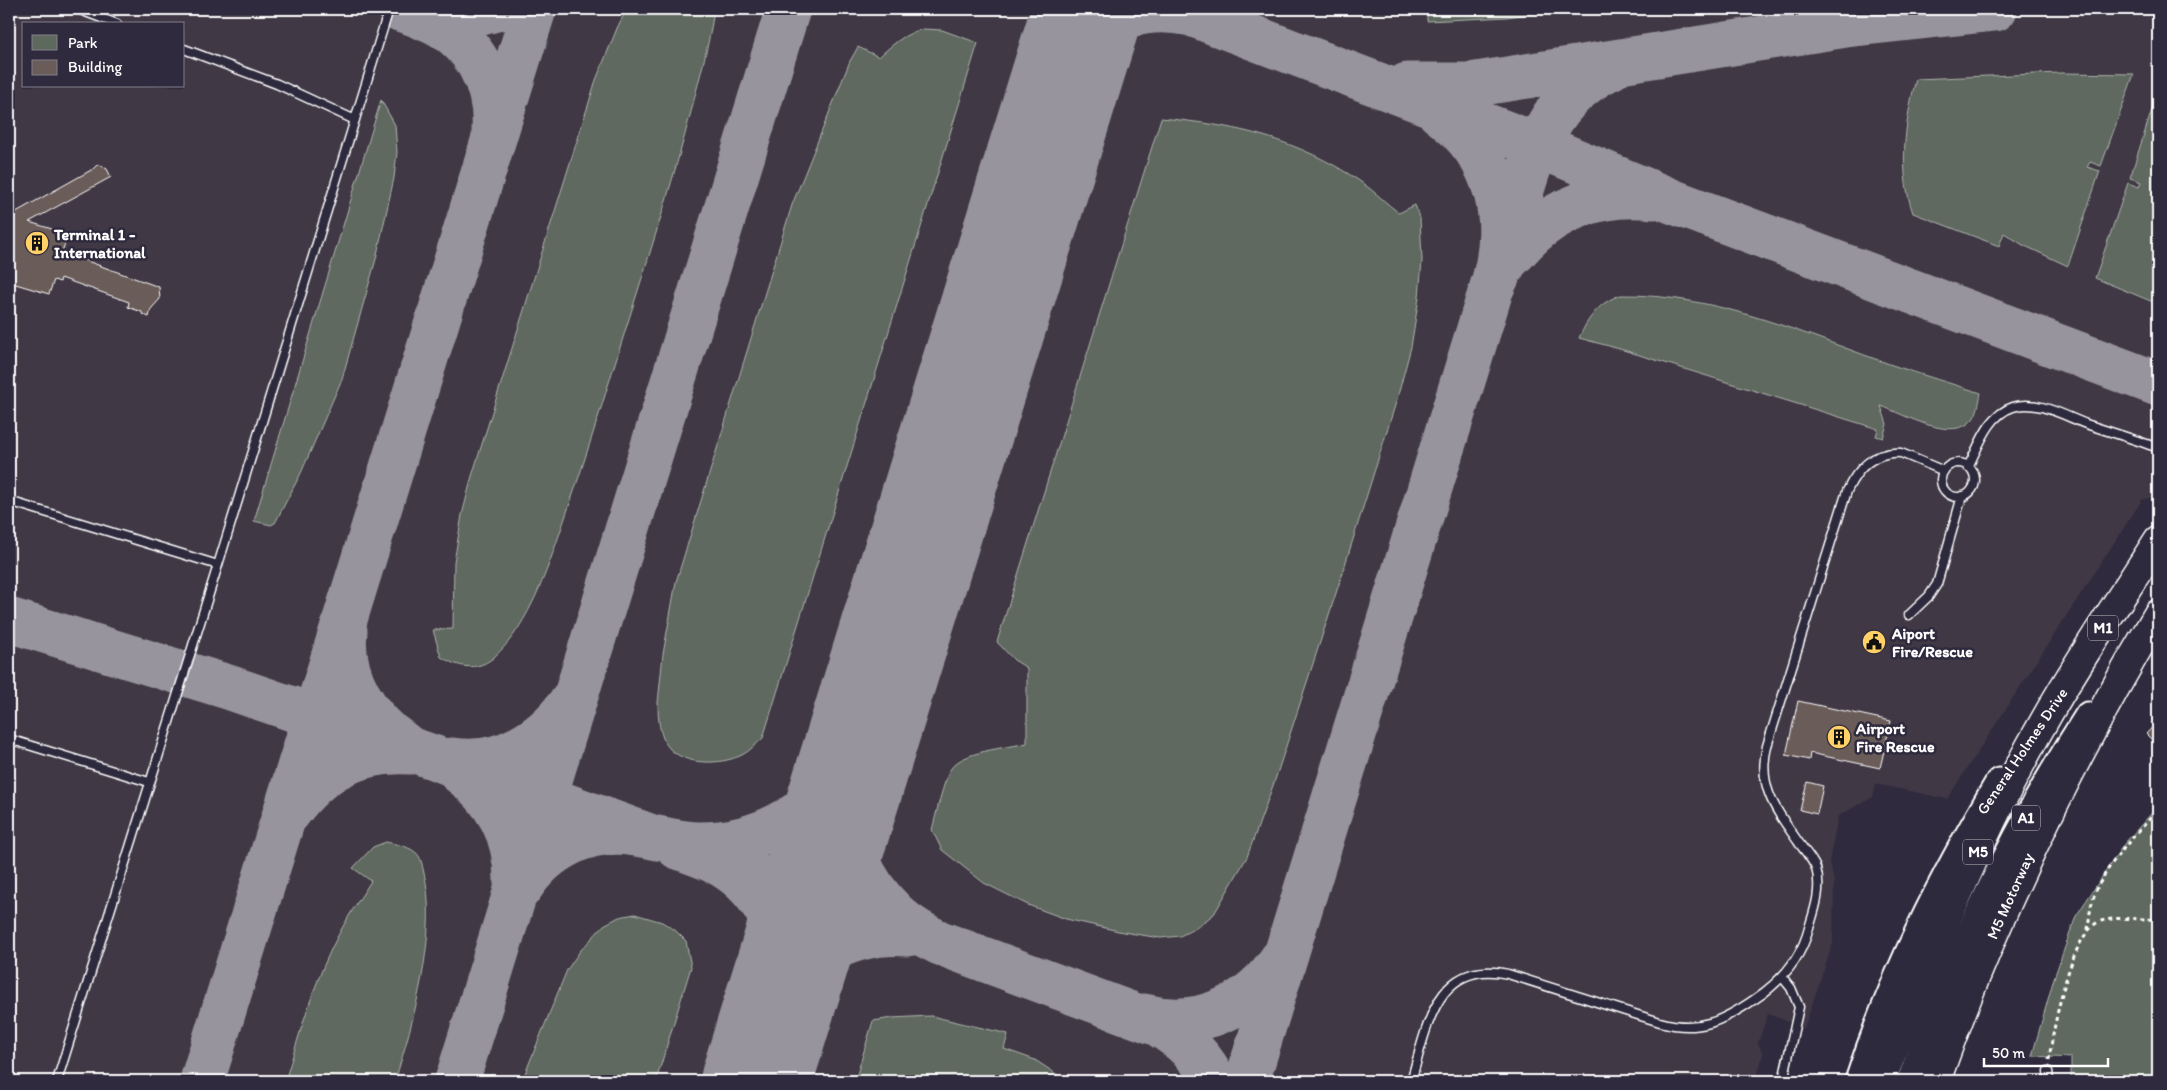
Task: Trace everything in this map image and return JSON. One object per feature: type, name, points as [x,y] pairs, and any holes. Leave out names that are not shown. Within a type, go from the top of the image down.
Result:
[{"type":"highway","name":"General Holmes Drive","points":[[1858,1081],[1892,986],[1921,922],[1955,856],[2004,772],[2047,716],[2158,540]]},
{"type":"highway","name":"A1","points":[[1910,1081],[1968,934],[2016,836],[2068,746],[2158,605]]},
{"type":"highway","name":"M5 Motorway","points":[[1936,1081],[1960,1012],[2037,836],[2083,746],[2158,614]]},
{"type":"highway","name":"M5","points":[[1881,1081],[1916,992],[1971,865],[2047,716]]},
{"type":"lane","points":[[78,9],[112,22]]},
{"type":"lane","points":[[57,1081],[389,9]]},
{"type":"lane","points":[[185,49],[277,84],[355,120]]},
{"type":"lane","points":[[1968,467],[1987,428],[2013,407],[2023,406],[2049,410],[2158,448]]},
{"type":"lane","points":[[1411,1081],[1440,996],[1460,978],[1473,973],[1496,971],[1676,1027],[1690,1027],[1704,1025],[1728,1016],[1758,998],[1791,968],[1805,943],[1817,903],[1818,878],[1811,859],[1769,797],[1765,779],[1764,760],[1847,491],[1855,474],[1866,464],[1881,455],[1893,452],[1901,453],[1944,471]]},
{"type":"lane","points":[[1952,464],[1963,464],[1974,475],[1974,486],[1967,494],[1962,496],[1951,495],[1946,492],[1941,482],[1944,471],[1952,464]]},
{"type":"lane","points":[[1909,615],[1929,596],[1937,584],[1962,496]]},
{"type":"lane","points":[[9,501],[218,565]]},
{"type":"lane","points":[[9,739],[149,782]]},
{"type":"lane","points":[[1782,977],[1791,988],[1799,1006],[1783,1081]]},
{"type":"lane","points":[[2048,1071],[2049,1081]]},
{"type":"path","points":[[2048,1071],[2053,1026],[2063,988],[2081,942],[2088,930],[2094,897],[2124,846],[2158,810]]},
{"type":"path","points":[[2088,930],[2100,921],[2158,919]]},
{"type":"shaded area","points":[[9,9],[2158,9],[2158,495],[2142,500],[1947,799],[1876,784],[1873,797],[1838,816],[1829,862],[1834,881],[1833,943],[1804,1028],[1768,1014],[1758,1043],[1763,1054],[1756,1081],[9,1081]]},
{"type":"green space","points":[[627,9],[714,9],[710,34],[692,108],[653,244],[582,468],[546,572],[529,610],[506,644],[487,662],[474,666],[460,665],[441,657],[433,630],[453,629],[454,562],[462,515],[472,476],[596,80]]},
{"type":"green space","points":[[1427,9],[1567,9],[1507,17],[1427,21]]},
{"type":"green space","points":[[923,29],[942,30],[978,43],[763,738],[748,751],[734,758],[714,762],[694,761],[676,754],[669,748],[661,733],[658,703],[663,654],[676,582],[792,205],[850,61],[858,47],[879,57],[904,37]]},
{"type":"green space","points":[[2060,73],[2134,74],[2101,166],[2090,162],[2087,167],[2100,171],[2068,266],[2023,245],[2004,233],[1999,246],[1913,213],[1908,197],[1904,163],[1906,129],[1916,79]]},
{"type":"green space","points":[[2158,91],[2158,304],[2095,278],[2128,183],[2139,187],[2141,182],[2130,178]]},
{"type":"green space","points":[[381,100],[395,125],[397,152],[394,178],[376,259],[342,379],[301,473],[275,523],[271,525],[254,521]]},
{"type":"green space","points":[[1161,118],[1215,125],[1265,136],[1314,155],[1337,167],[1366,186],[1399,213],[1415,205],[1420,218],[1422,260],[1419,297],[1411,347],[1397,399],[1275,780],[1247,857],[1214,914],[1196,928],[1180,936],[1160,938],[1066,919],[1028,905],[984,883],[942,850],[932,830],[945,783],[950,770],[955,764],[973,754],[1027,743],[1027,668],[1014,660],[997,642]]},
{"type":"green space","points":[[1621,295],[1657,296],[1692,301],[1761,318],[1895,366],[1981,393],[1977,410],[1973,419],[1964,426],[1953,429],[1928,425],[1881,406],[1887,424],[1883,438],[1876,436],[1878,429],[1579,338],[1586,324],[1600,306]]},
{"type":"green space","points":[[2158,806],[2158,1081],[2071,1081],[2071,1058],[2032,1056],[2054,978],[2076,916],[2124,844]]},
{"type":"green space","points":[[386,842],[409,848],[421,859],[427,893],[428,919],[422,975],[395,1081],[285,1081],[309,1004],[324,966],[344,924],[371,881],[353,868],[373,847]]},
{"type":"green space","points":[[635,914],[662,922],[675,930],[686,941],[691,967],[656,1081],[522,1081],[567,970],[580,951],[604,925],[619,917]]},
{"type":"green space","points":[[931,1016],[1008,1034],[1004,1049],[1035,1060],[1067,1081],[855,1081],[873,1021]]},
{"type":"building","name":"Terminal 1 - International","points":[[97,165],[107,169],[111,177],[29,222],[68,234],[62,252],[159,287],[160,299],[151,309],[149,317],[142,314],[142,312],[128,307],[129,302],[61,278],[60,282],[54,280],[49,294],[9,282],[9,216]]},
{"type":"building","name":"Airport Fire Rescue","points":[[1798,701],[1891,721],[1880,768],[1810,753],[1809,760],[1786,755]]},
{"type":"building","points":[[2158,721],[2158,743],[2157,745],[2146,734]]},
{"type":"building","points":[[1807,782],[1823,786],[1817,814],[1800,810]]},
{"type":"taxiway","points":[[400,9],[429,19],[448,30],[461,40],[472,53],[487,82],[492,98],[494,131]]},
{"type":"taxiway","points":[[421,17],[459,19],[496,9]]},
{"type":"taxiway","points":[[202,1081],[534,9]]},
{"type":"taxiway","points":[[457,1081],[788,9]]},
{"type":"taxiway","points":[[1064,78],[1072,49],[1067,9]]},
{"type":"taxiway","points":[[1178,9],[1540,146],[1674,202],[2158,384]]},
{"type":"taxiway","points":[[1407,85],[1470,85],[1846,25],[1995,9]]},
{"type":"taxiway","points":[[1030,203],[1076,55],[1101,31],[1114,22],[1128,16],[1158,11],[1192,14]]},
{"type":"taxiway","points":[[1507,240],[1531,163],[1540,140],[1552,118],[1587,81],[1612,67]]},
{"type":"taxiway","points":[[1439,112],[1459,129],[1476,149],[1488,170],[1496,192],[1500,215],[1501,240],[1498,265],[1491,290],[1506,261],[1531,234],[1562,213],[1596,200],[1614,197],[1652,197]]},
{"type":"taxiway","points":[[1247,1081],[1491,290]]},
{"type":"taxiway","points":[[9,620],[228,687],[433,757],[649,836]]},
{"type":"taxiway","points":[[345,631],[347,664],[351,680],[358,695],[378,722],[403,744]]},
{"type":"taxiway","points":[[883,679],[855,765],[848,793],[847,810],[848,826],[857,859],[865,875],[884,902],[905,923],[940,943],[1158,1024],[1190,1048],[1204,1064],[1214,1081]]},
{"type":"taxiway","points":[[452,760],[488,759],[505,755],[521,748],[550,727],[573,699]]},
{"type":"taxiway","points":[[520,888],[542,862],[556,851],[585,837],[602,833],[619,832],[700,844],[724,842],[769,830],[790,819],[826,790],[854,751]]},
{"type":"taxiway","points":[[288,813],[313,785],[340,765],[373,754],[410,752]]},
{"type":"taxiway","points":[[459,771],[484,793],[502,820],[513,850],[516,884]]},
{"type":"taxiway","points":[[678,847],[719,863],[738,876],[761,901],[777,932],[782,949],[783,983],[777,1011],[761,1057]]},
{"type":"taxiway","points":[[733,867],[907,931]]},
{"type":"taxiway","points":[[780,1010],[788,991],[800,975],[814,961],[830,950],[848,942],[868,937],[908,934]]},
{"type":"taxiway","points":[[1144,1016],[1165,1020],[1185,1020],[1204,1017],[1223,1010],[1240,1001],[1256,989],[1282,959]]},
{"type":"runway","points":[[756,1081],[1088,9]]},
{"type":"place","name":"Terminal 1 - International","points":[[37,243]]},
{"type":"place","name":"Aiport Fire/Rescue","points":[[1874,642]]},
{"type":"place","name":"Airport Fire Rescue","points":[[1839,737]]}]
